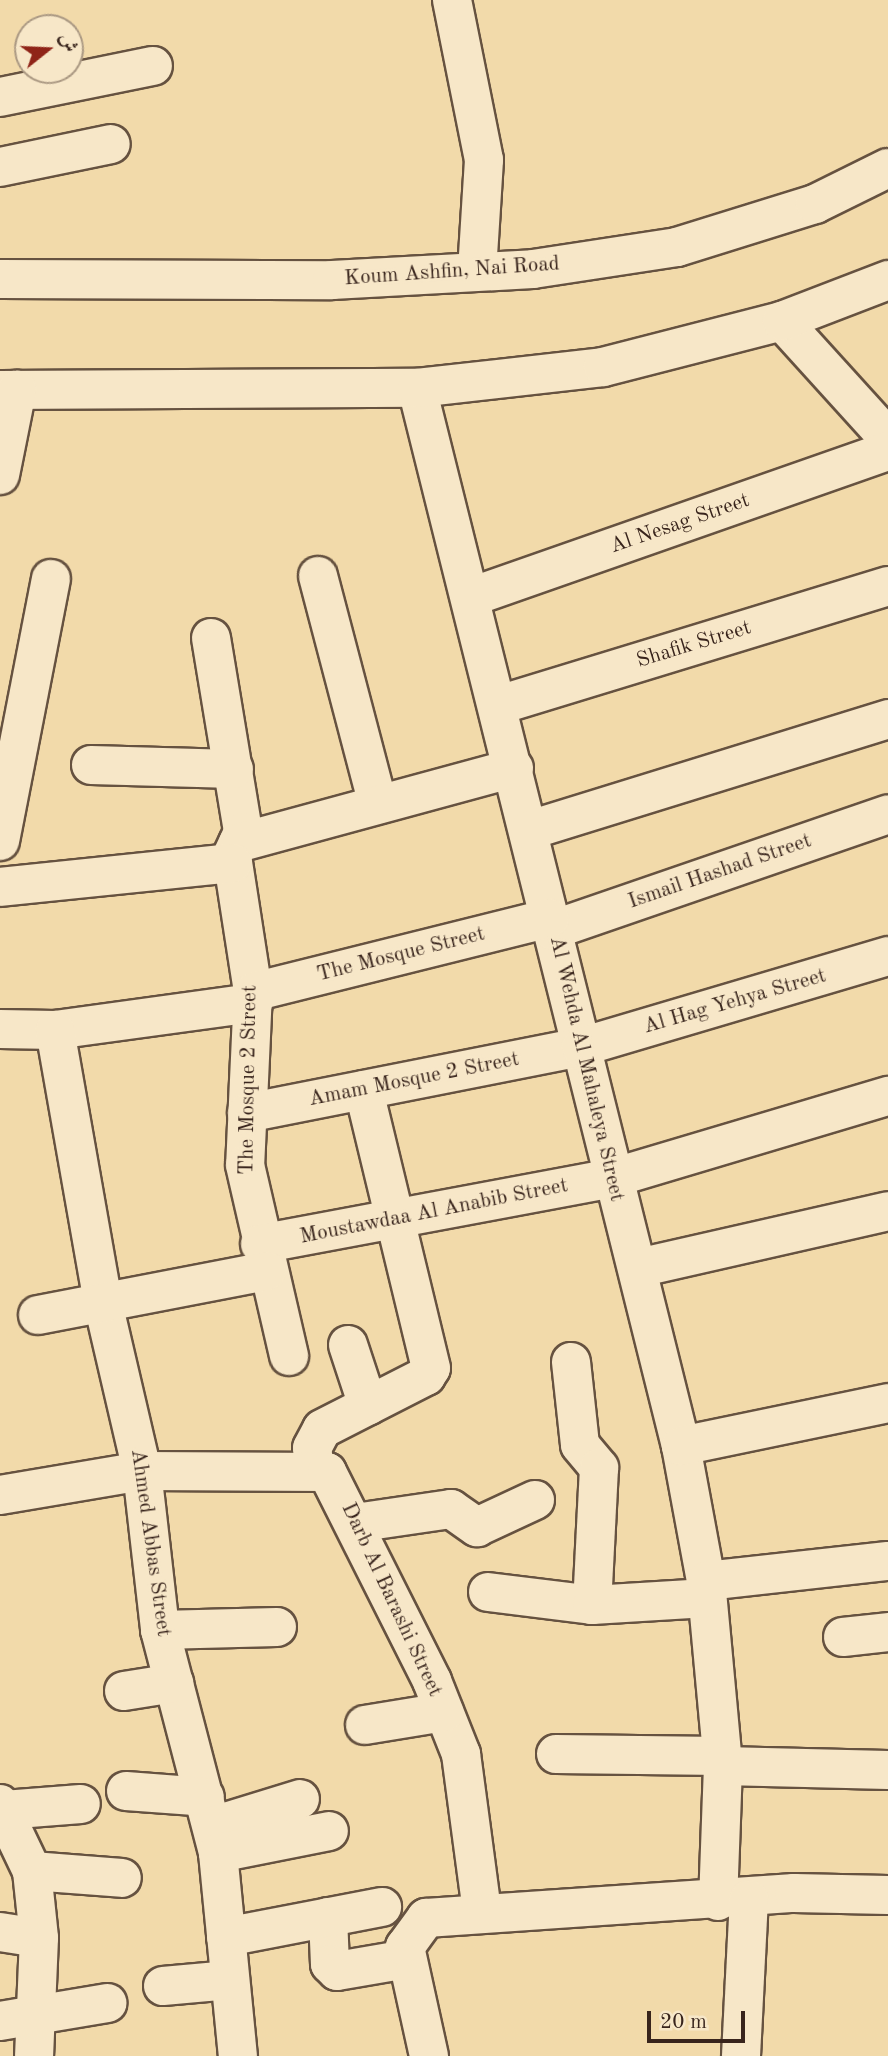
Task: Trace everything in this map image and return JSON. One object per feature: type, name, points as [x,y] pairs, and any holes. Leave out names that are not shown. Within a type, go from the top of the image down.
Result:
[{"type":"street","points":[[452,0],[484,160],[477,271]]},
{"type":"street","points":[[0,97],[153,66]]},
{"type":"street","points":[[0,167],[111,144]]},
{"type":"street","name":"Koum Ashfin, Nai Road","points":[[0,279],[331,280],[477,271],[677,247],[815,204],[888,168]]},
{"type":"street","points":[[0,475],[8,390],[417,388],[603,367],[782,320],[888,280]]},
{"type":"street","points":[[782,320],[888,438]]},
{"type":"street","name":"Al Wehda Al Mahaleya Street","points":[[417,388],[530,830],[609,1179],[638,1268],[681,1446],[706,1590],[733,1900],[741,2056]]},
{"type":"street","name":"Al Nesag Street","points":[[471,597],[888,452]]},
{"type":"street","points":[[318,576],[378,804]]},
{"type":"street","points":[[0,841],[51,579]]},
{"type":"street","name":"Shafik Street","points":[[499,705],[888,586]]},
{"type":"street","name":"The Mosque 2 Street","points":[[211,638],[243,832],[236,853],[253,997],[245,1165],[263,1258],[289,1356]]},
{"type":"street","points":[[530,830],[888,719]]},
{"type":"street","points":[[92,765],[234,769]]},
{"type":"street","points":[[0,887],[236,853],[378,804],[514,768]]},
{"type":"street","name":"Ismail Hashad Street","points":[[551,924],[888,814]]},
{"type":"street","name":"The Mosque Street","points":[[0,1029],[55,1030],[253,997],[551,924]]},
{"type":"street","name":"Al Hag Yehya Street","points":[[580,1046],[888,956]]},
{"type":"street","name":"Ahmed Abbas Street","points":[[55,1030],[103,1303],[142,1471],[160,1630],[212,1825],[238,2056]]},
{"type":"street","name":"Amam Mosque 2 Street","points":[[247,1114],[580,1046]]},
{"type":"street","points":[[0,1495],[142,1471],[315,1469],[312,1448],[322,1429],[368,1406],[431,1368],[364,1090]]},
{"type":"street","name":"Moustawdaa Al Anabib Street","points":[[38,1315],[103,1303],[396,1219],[609,1179],[888,1096]]},
{"type":"street","points":[[638,1268],[888,1211]]},
{"type":"street","points":[[348,1345],[368,1406]]},
{"type":"street","points":[[571,1363],[580,1446],[599,1468],[592,1605]]},
{"type":"street","points":[[681,1446],[888,1403]]},
{"type":"street","name":"Darb Al Barashi Street","points":[[315,1469],[335,1480],[444,1712],[461,1754],[482,1912]]},
{"type":"street","points":[[355,1523],[451,1509],[477,1527],[535,1500]]},
{"type":"street","points":[[488,1592],[592,1605],[888,1561]]},
{"type":"street","points":[[160,1630],[276,1627]]},
{"type":"street","points":[[843,1637],[888,1632]]},
{"type":"street","points":[[124,1691],[174,1683]]},
{"type":"street","points":[[365,1725],[444,1712]]},
{"type":"street","points":[[556,1754],[888,1770]]},
{"type":"street","points":[[126,1791],[212,1825],[328,1831]]},
{"type":"street","points":[[212,1825],[300,1800]]},
{"type":"street","points":[[80,1804],[2,1807],[32,1871],[39,1938],[23,2032],[107,2003]]},
{"type":"street","points":[[32,1871],[122,1878]]},
{"type":"street","points":[[429,2056],[407,1959],[409,1935],[426,1918],[482,1912],[888,1895]]},
{"type":"street","points":[[226,1937],[382,1907]]},
{"type":"street","points":[[328,1917],[330,1964],[337,1970],[407,1959]]},
{"type":"street","points":[[0,1932],[39,1938]]},
{"type":"street","points":[[163,1986],[230,1980]]}]
